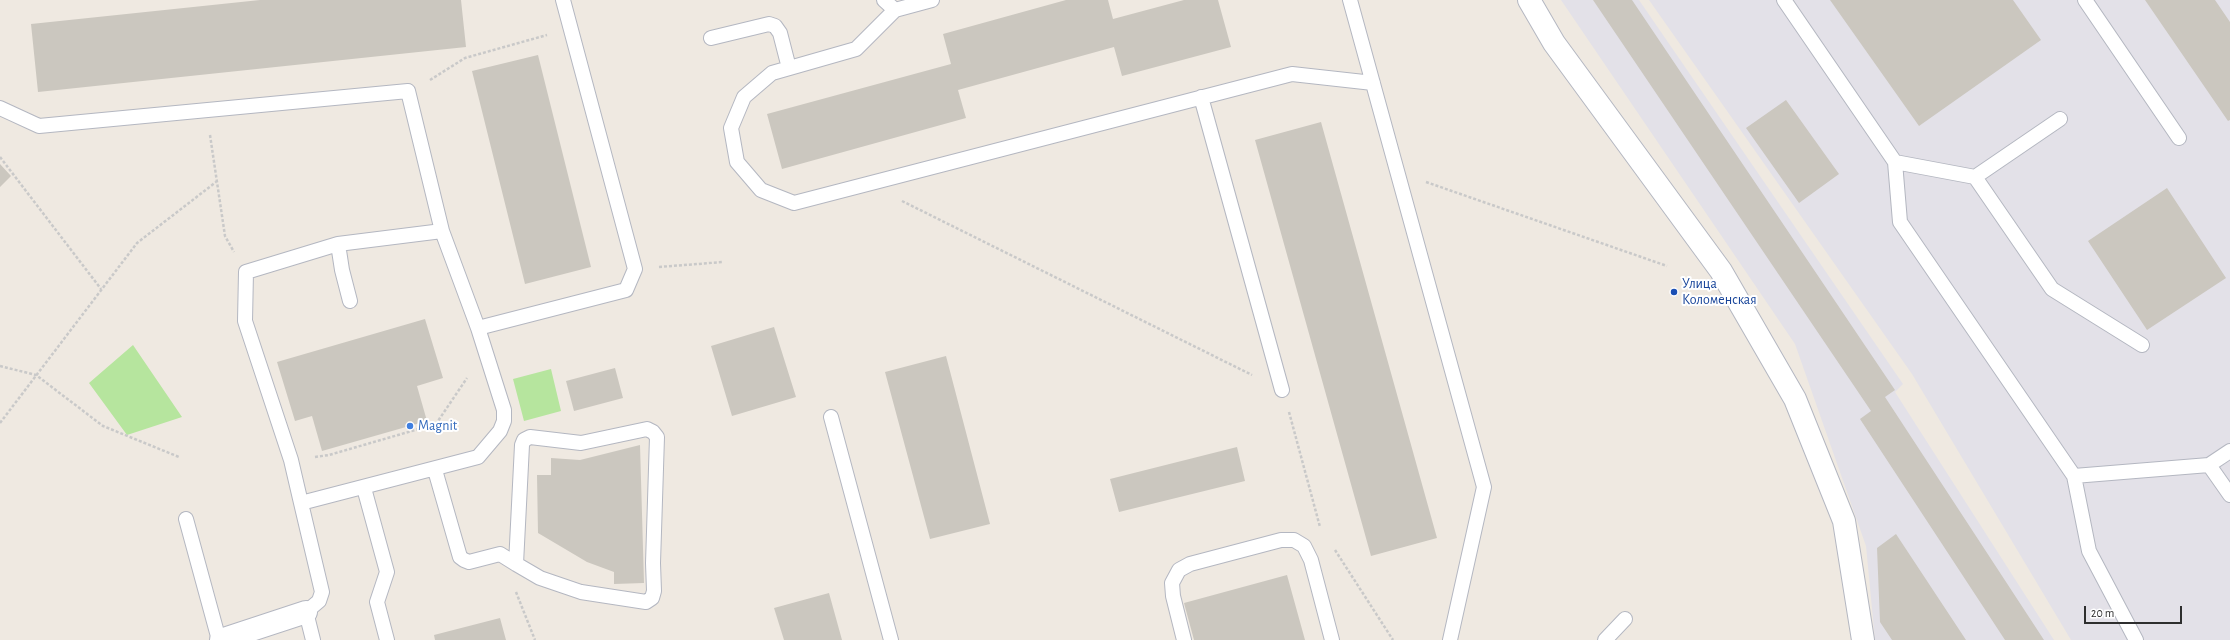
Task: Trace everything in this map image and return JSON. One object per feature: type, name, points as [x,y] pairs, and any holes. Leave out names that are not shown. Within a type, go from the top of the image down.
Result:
[{"type":"main road","points":[[1529,0],[1554,43],[1721,271],[1795,399],[1844,521],[1863,640]]},
{"type":"main road","points":[[220,640],[306,612]]},
{"type":"lane","points":[[478,328],[626,290],[635,269],[563,0]]},
{"type":"lane","points":[[884,0],[895,10]]},
{"type":"lane","points":[[932,0],[895,10],[856,50],[772,73],[744,97],[731,128],[737,162],[761,190],[794,202],[1292,74],[1373,83]]},
{"type":"lane","points":[[1350,0],[1484,487],[1450,640]]},
{"type":"lane","points":[[1784,0],[1895,162],[1900,222],[2074,476],[2089,550],[2136,640]]},
{"type":"lane","points":[[2085,0],[2179,138]]},
{"type":"lane","points":[[711,38],[769,24],[775,26],[780,33],[789,68]]},
{"type":"lane","points":[[0,108],[40,126],[408,91],[442,231],[486,351],[504,410],[504,421],[500,431],[478,457],[435,470],[301,504]]},
{"type":"lane","points":[[1201,97],[1282,390]]},
{"type":"lane","points":[[1975,177],[2060,119]]},
{"type":"lane","points":[[1895,162],[1975,177],[2052,289],[2142,345]]},
{"type":"lane","points":[[313,640],[306,612],[319,602],[322,592],[291,460],[245,321],[246,272],[338,244],[442,231]]},
{"type":"lane","points":[[338,244],[342,270],[350,301]]},
{"type":"lane","points":[[832,416],[892,640]]},
{"type":"lane","points":[[435,470],[460,556],[469,562],[500,554],[516,564],[540,578],[581,592],[646,602],[652,598],[654,591],[652,563],[657,437],[653,432],[647,429],[581,443],[530,437],[524,440],[522,445],[516,564]]},
{"type":"lane","points":[[2074,476],[2209,465],[2230,451]]},
{"type":"lane","points":[[2209,465],[2230,495]]},
{"type":"lane","points":[[364,488],[387,572],[377,602],[387,640]]},
{"type":"lane","points":[[186,519],[220,640]]},
{"type":"lane","points":[[1184,640],[1173,596],[1172,583],[1179,570],[1190,564],[1281,540],[1294,540],[1304,546],[1311,560],[1332,640]]},
{"type":"lane","points":[[1605,640],[1625,619]]},
{"type":"path","points":[[408,91],[465,58],[570,29]]},
{"type":"path","points":[[207,110],[216,182],[225,236],[246,272]]},
{"type":"path","points":[[0,158],[101,289]]},
{"type":"path","points":[[1397,172],[1667,266]]},
{"type":"path","points":[[0,422],[137,243],[216,182]]},
{"type":"path","points":[[867,183],[1282,390],[1320,528]]},
{"type":"path","points":[[635,269],[722,262]]},
{"type":"path","points":[[291,460],[329,455],[436,424],[486,351]]},
{"type":"path","points":[[0,366],[36,374],[103,426],[179,457]]},
{"type":"path","points":[[1333,548],[1393,640]]},
{"type":"path","points":[[500,554],[535,640]]},
{"type":"shaded area","points":[[1561,0],[1639,0],[1903,384],[1895,392],[2054,640],[1875,640],[1866,546],[1795,344]]},
{"type":"shaded area","points":[[1649,0],[2230,0],[2230,640],[2071,640],[1912,374]]},
{"type":"green space","points":[[133,345],[182,417],[127,435],[89,383]]},
{"type":"green space","points":[[551,369],[561,411],[524,421],[513,379]]},
{"type":"building","points":[[260,0],[461,0],[466,47],[38,92],[31,24]]},
{"type":"building","points":[[1066,0],[1108,0],[1113,19],[1184,0],[1218,0],[1231,47],[1122,76],[1114,47],[958,90],[966,118],[782,169],[767,114],[951,64],[943,34]]},
{"type":"building","points":[[1593,0],[1632,0],[1895,390],[1885,397],[2044,640],[2005,640],[1860,419],[1871,411]]},
{"type":"building","points":[[1830,0],[2013,0],[2041,40],[1919,126]]},
{"type":"building","points":[[2145,0],[2215,0],[2230,22],[2230,120],[2228,121]]},
{"type":"building","points":[[538,55],[591,267],[525,284],[472,71]]},
{"type":"building","points":[[1786,100],[1839,174],[1799,203],[1746,128]]},
{"type":"building","points":[[1321,122],[1437,538],[1371,556],[1255,140]]},
{"type":"building","points":[[0,164],[11,176],[0,187]]},
{"type":"building","points":[[2167,188],[2226,278],[2147,330],[2088,241]]},
{"type":"building","points":[[425,319],[443,378],[417,386],[427,421],[322,451],[312,416],[295,421],[277,362]]},
{"type":"building","points":[[774,327],[796,397],[732,416],[711,346]]},
{"type":"building","points":[[946,356],[990,524],[930,539],[885,372]]},
{"type":"building","points":[[615,368],[623,398],[574,411],[566,381]]},
{"type":"building","points":[[640,445],[644,583],[614,584],[614,572],[587,562],[538,533],[537,475],[551,475],[551,458],[580,460]]},
{"type":"building","points":[[1237,447],[1245,481],[1119,512],[1110,479]]},
{"type":"building","points":[[1896,534],[1966,640],[1892,640],[1880,622],[1877,548]]},
{"type":"building","points":[[1287,575],[1305,640],[1194,640],[1184,603]]},
{"type":"building","points":[[829,593],[842,640],[784,640],[774,608]]},
{"type":"building","points":[[500,618],[506,640],[435,640],[434,635]]},
{"type":"place","name":"Улица Коломенская","points":[[1674,292]]},
{"type":"place","name":"Magnit","points":[[410,426]]}]
